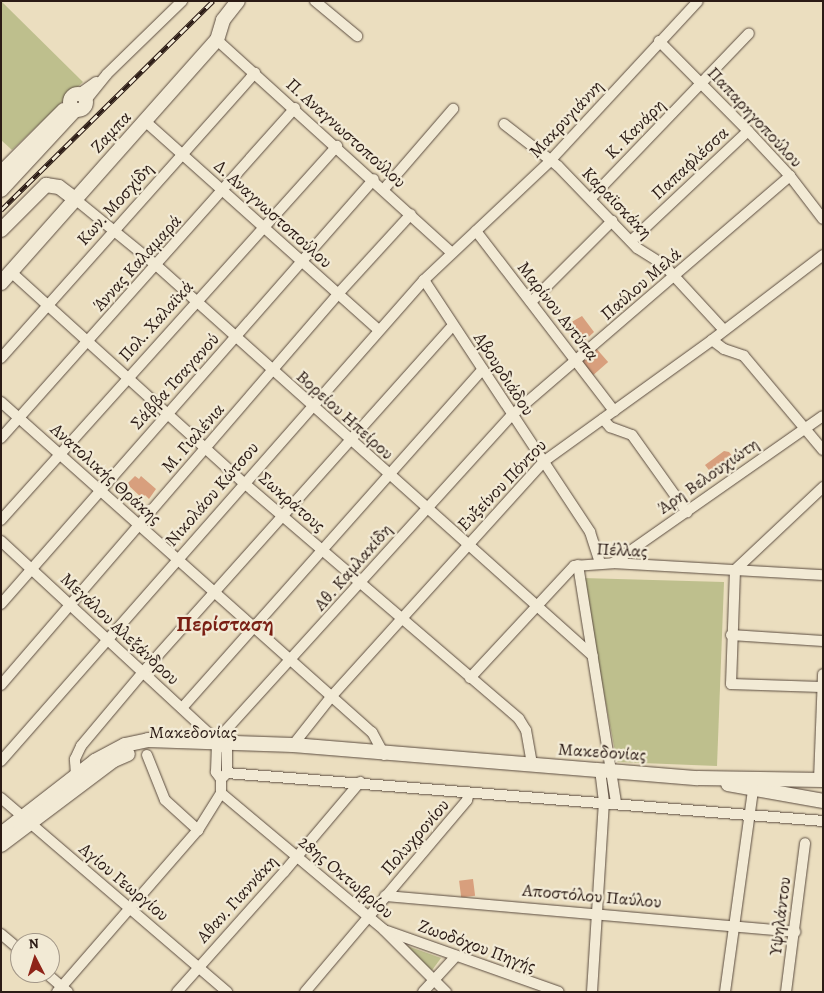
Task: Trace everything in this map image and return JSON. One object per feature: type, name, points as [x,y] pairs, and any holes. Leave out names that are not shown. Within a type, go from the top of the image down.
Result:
[{"type":"main road","name":"Ζαμπα","points":[[1,283],[217,40],[223,20],[238,1]]},
{"type":"main road","points":[[1,173],[78,102]]},
{"type":"main road","points":[[1,190],[78,102]]},
{"type":"main road","points":[[1,230],[46,185],[55,186],[75,199]]},
{"type":"main road","name":"Μακεδονίας","points":[[1,846],[26,820],[76,775],[112,751],[136,743],[162,739],[357,759],[384,755]]},
{"type":"main road","name":"Μακεδονίας","points":[[1,834],[26,820],[114,760],[136,751],[151,748],[293,745],[384,755],[698,778]]},
{"type":"main road","points":[[698,778],[821,780]]},
{"type":"main road","points":[[698,778],[823,801]]},
{"type":"street","points":[[78,102],[182,1]]},
{"type":"street","points":[[315,1],[357,36]]},
{"type":"street","name":"Μακρυγιάννη","points":[[451,252],[549,162],[698,1]]},
{"type":"street","name":"Κ. Κανάρη","points":[[591,198],[703,84],[749,34]]},
{"type":"street","name":"Π. Αναγνωστοπούλου","points":[[217,40],[337,146],[451,252]]},
{"type":"street","name":"Παπαρηγοπούλου","points":[[659,41],[703,84],[790,176],[823,220]]},
{"type":"street","name":"Κων. Μοσχίδη","points":[[1,358],[255,73]]},
{"type":"street","name":"Άννας Καλαμαρά","points":[[1,438],[223,192],[295,108]]},
{"type":"street","points":[[384,189],[452,109]]},
{"type":"street","name":"Δ. Αναγνωστοπούλου","points":[[146,122],[379,330]]},
{"type":"street","name":"Καραϊσκάκη","points":[[504,124],[549,162],[558,166],[632,240],[637,248],[663,264],[724,330]]},
{"type":"street","name":"Παπαφλέσσα","points":[[632,240],[748,131]]},
{"type":"street","name":"Πολ. Χαλαϊκά","points":[[1,520],[128,376],[337,146]]},
{"type":"street","name":"Παύλου Μελά","points":[[512,415],[790,176]]},
{"type":"street","name":"Σάββα Τσαγανού","points":[[1,604],[33,570],[100,490],[374,180]]},
{"type":"street","name":"Βορείου Ηπείρου","points":[[75,199],[115,229],[156,265],[388,475],[594,656]]},
{"type":"street","name":"Μ. Γιαλένια","points":[[1,685],[338,294],[411,214]]},
{"type":"street","points":[[530,302],[612,221]]},
{"type":"street","name":"Μαρίνου Αντύπα","points":[[476,231],[614,411]]},
{"type":"street","name":"Νικολάου Κώτσου","points":[[1,761],[379,330],[451,252]]},
{"type":"street","name":"Ευξείνου Πόντου","points":[[293,745],[331,697],[543,462],[712,340],[823,255]]},
{"type":"street","name":"Σωκράτους","points":[[11,272],[244,483],[322,549],[400,620],[523,724],[532,766]]},
{"type":"street","name":"Αβουρδιάδου","points":[[424,280],[590,532],[600,563]]},
{"type":"street","points":[[76,775],[75,759],[81,746],[143,672],[348,438],[453,325]]},
{"type":"street","points":[[712,340],[724,350],[744,356],[823,450]]},
{"type":"street","points":[[182,708],[483,369]]},
{"type":"street","name":"Ανατολικής Θράκης","points":[[1,402],[372,732],[384,755]]},
{"type":"street","name":"Αθ. Καμλακίδη","points":[[220,746],[426,508],[512,415]]},
{"type":"street","name":"Άρη Βελουχιώτη","points":[[613,563],[823,416]]},
{"type":"street","points":[[603,419],[610,427],[632,435],[687,512]]},
{"type":"street","points":[[821,687],[734,686],[730,681],[736,570],[823,487]]},
{"type":"street","name":"Μεγάλου Αλεξάνδρου","points":[[1,541],[182,708],[220,746]]},
{"type":"street","name":"Πέλλας","points":[[470,678],[570,569],[578,565],[613,563],[823,575]]},
{"type":"street","points":[[578,565],[594,656],[606,771],[600,914],[592,992]]},
{"type":"street","points":[[731,635],[823,641]]},
{"type":"street","points":[[821,780],[821,687],[823,674]]},
{"type":"street","points":[[220,746],[216,772],[224,776],[360,782],[469,793],[616,802],[823,821]]},
{"type":"street","points":[[147,755],[165,800],[198,830]]},
{"type":"street","points":[[606,771],[616,802]]},
{"type":"street","points":[[62,990],[130,907],[198,830],[221,793],[224,776]]},
{"type":"street","name":"Αθαν. Γιαννάκη","points":[[177,992],[198,966],[297,857],[360,782]]},
{"type":"street","points":[[725,992],[753,789]]},
{"type":"street","name":"28ης Οκτωβρίου","points":[[221,793],[384,930],[446,992]]},
{"type":"street","name":"Πολυχρονίου","points":[[305,992],[467,800],[469,793]]},
{"type":"street","name":"Αγίου Γεωργίου","points":[[1,798],[227,992]]},
{"type":"street","name":"Υψηλάντου","points":[[786,992],[796,932],[805,843]]},
{"type":"street","name":"Αποστόλου Παύλου","points":[[385,896],[735,925],[796,932]]},
{"type":"street","name":"Ζωοδόχου Πηγής","points":[[384,930],[545,990],[558,992]]},
{"type":"street","points":[[423,992],[456,956]]},
{"type":"green space","points":[[1,1],[83,82],[12,150],[1,140]]},
{"type":"green space","points":[[582,578],[724,582],[717,766],[617,762]]},
{"type":"green space","points":[[399,943],[441,958],[430,973]]},
{"type":"building","points":[[582,316],[594,332],[581,344],[567,329],[568,324]]},
{"type":"building","points":[[595,347],[608,362],[593,375],[580,360]]},
{"type":"building","points":[[724,451],[729,452],[737,462],[715,478],[705,465]]},
{"type":"building","points":[[135,476],[139,479],[141,476],[156,489],[149,499],[145,495],[142,498],[127,484]]},
{"type":"building","points":[[473,879],[475,896],[461,898],[459,881]]},
{"type":"railway","points":[[1,210],[213,1]]},
{"type":"district","name":"Περίσταση","points":[[225,625]]}]
